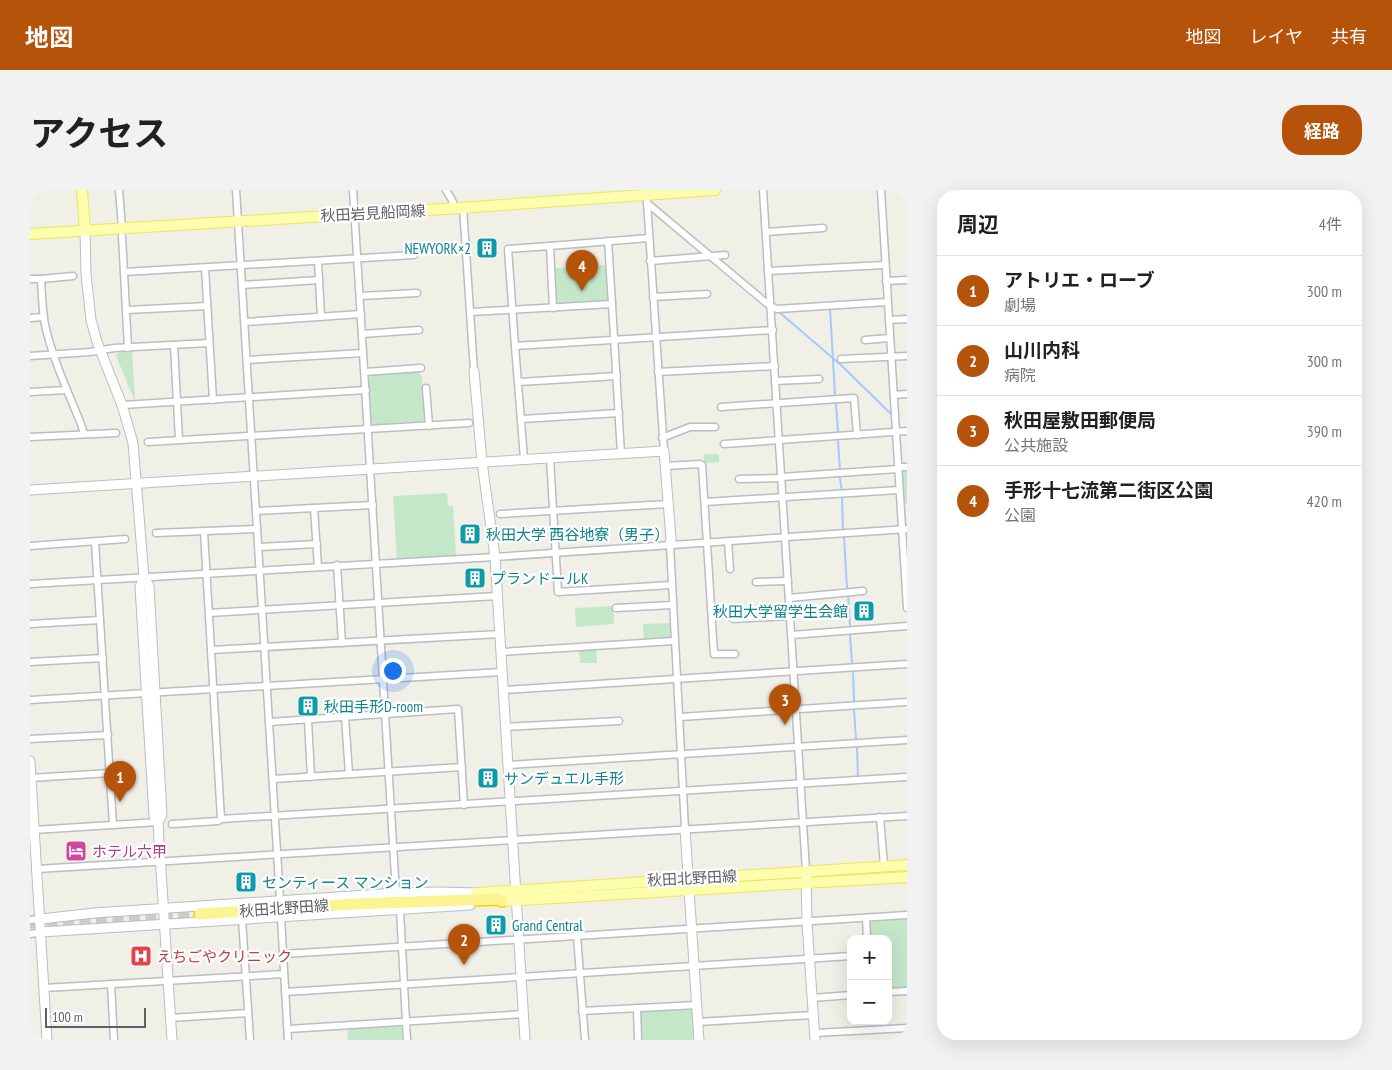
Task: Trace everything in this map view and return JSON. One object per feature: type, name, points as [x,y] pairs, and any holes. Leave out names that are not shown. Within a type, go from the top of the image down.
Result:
[{"type":"highway","points":[[427,901],[477,892]]},
{"type":"highway","points":[[427,901],[498,899],[502,901]]},
{"type":"highway","name":"秋田北野田線","points":[[200,914],[344,904],[427,901]]},
{"type":"main road","points":[[82,190],[85,230]]},
{"type":"main road","name":"秋田岩見船岡線","points":[[30,234],[85,230],[122,232],[238,220],[459,208],[626,193],[646,199],[715,190]]},
{"type":"main road","name":"秋田北野田線","points":[[502,901],[516,896],[688,878],[907,865]]},
{"type":"main road","name":"秋田北野田線","points":[[477,892],[516,896],[689,890],[907,876]]},
{"type":"street","points":[[119,190],[128,348]]},
{"type":"street","points":[[236,190],[280,900]]},
{"type":"street","points":[[353,190],[396,893]]},
{"type":"street","points":[[446,190],[459,208],[470,312],[482,462],[495,557],[525,1040]]},
{"type":"street","points":[[763,190],[799,748],[807,922],[815,1037],[907,1028]]},
{"type":"street","points":[[880,190],[899,490],[904,507],[907,608]]},
{"type":"street","points":[[646,199],[662,438],[671,539],[674,641],[699,1040]]},
{"type":"street","points":[[646,199],[770,306],[777,309],[887,302]]},
{"type":"street","points":[[766,232],[822,228]]},
{"type":"street","points":[[85,230],[89,308],[100,350],[122,405],[133,443],[144,577],[149,586],[151,693],[162,815],[158,822],[172,1040]]},
{"type":"street","points":[[524,459],[508,250],[649,238]]},
{"type":"street","points":[[608,241],[621,454]]},
{"type":"street","points":[[550,246],[553,308]]},
{"type":"street","points":[[124,272],[414,255]]},
{"type":"street","points":[[650,261],[725,255]]},
{"type":"street","points":[[318,261],[321,317]]},
{"type":"street","points":[[768,271],[885,265]]},
{"type":"street","points":[[205,268],[213,400]]},
{"type":"street","points":[[30,279],[73,276]]},
{"type":"street","points":[[41,279],[44,317],[53,354],[82,424],[84,434]]},
{"type":"street","points":[[242,284],[319,280]]},
{"type":"street","points":[[886,281],[907,280]]},
{"type":"street","points":[[360,296],[417,293]]},
{"type":"street","points":[[653,297],[707,294]]},
{"type":"street","points":[[470,312],[612,304]]},
{"type":"street","points":[[126,310],[207,306]]},
{"type":"street","points":[[245,322],[361,314]]},
{"type":"street","points":[[30,318],[44,317]]},
{"type":"street","points":[[888,320],[907,319]]},
{"type":"street","points":[[362,334],[419,330]]},
{"type":"street","points":[[515,346],[773,330]]},
{"type":"street","points":[[865,340],[890,338]]},
{"type":"street","points":[[30,356],[209,343]]},
{"type":"street","points":[[174,345],[179,440]]},
{"type":"street","points":[[247,360],[363,353]]},
{"type":"street","points":[[841,359],[907,356]]},
{"type":"street","points":[[658,372],[774,366]]},
{"type":"street","points":[[365,372],[421,368]]},
{"type":"street","points":[[518,382],[617,376]]},
{"type":"street","points":[[775,381],[819,379]]},
{"type":"street","points":[[426,388],[429,426]]},
{"type":"street","points":[[30,392],[67,390]]},
{"type":"street","points":[[122,405],[366,390]]},
{"type":"street","points":[[894,395],[907,394]]},
{"type":"street","points":[[721,406],[854,398],[857,435]]},
{"type":"street","points":[[522,419],[619,413]]},
{"type":"street","points":[[148,442],[469,423]]},
{"type":"street","points":[[662,438],[690,427],[716,427]]},
{"type":"street","points":[[724,444],[907,431]]},
{"type":"street","points":[[30,437],[116,433]]},
{"type":"street","points":[[30,490],[664,451]]},
{"type":"street","points":[[550,458],[558,592],[671,585]]},
{"type":"street","points":[[666,466],[702,465],[714,654],[735,654]]},
{"type":"street","points":[[739,479],[907,467]]},
{"type":"street","points":[[705,502],[899,490]]},
{"type":"street","points":[[256,511],[373,504]]},
{"type":"street","points":[[500,514],[668,504]]},
{"type":"street","points":[[314,508],[318,567]]},
{"type":"street","points":[[156,534],[257,529]]},
{"type":"street","points":[[30,584],[495,557],[904,529]]},
{"type":"street","points":[[204,532],[221,819]]},
{"type":"street","points":[[30,546],[126,539]]},
{"type":"street","points":[[95,542],[112,825]]},
{"type":"street","points":[[728,542],[730,569]]},
{"type":"street","points":[[259,547],[317,544]]},
{"type":"street","points":[[337,566],[342,643]]},
{"type":"street","points":[[756,582],[788,581]]},
{"type":"street","points":[[789,598],[863,591]]},
{"type":"street","points":[[209,614],[498,596]]},
{"type":"street","points":[[616,608],[672,605]]},
{"type":"street","points":[[733,619],[790,616]]},
{"type":"street","points":[[30,624],[100,620]]},
{"type":"street","points":[[792,635],[907,626]]},
{"type":"street","points":[[211,650],[500,634]]},
{"type":"street","points":[[501,652],[674,641]]},
{"type":"street","points":[[30,662],[102,658]]},
{"type":"street","points":[[503,690],[907,664]]},
{"type":"street","points":[[30,700],[502,672]]},
{"type":"street","points":[[680,717],[796,711],[907,702]]},
{"type":"street","points":[[269,722],[458,709],[464,805]]},
{"type":"street","points":[[345,717],[349,774]]},
{"type":"street","points":[[308,720],[311,776]]},
{"type":"street","points":[[505,728],[620,721]]},
{"type":"street","points":[[30,739],[108,735]]},
{"type":"street","points":[[508,765],[907,740]]},
{"type":"street","points":[[30,761],[47,1040]]},
{"type":"street","points":[[272,779],[462,767]]},
{"type":"street","points":[[30,778],[110,772]]},
{"type":"street","points":[[172,824],[218,821],[221,819],[907,777]]},
{"type":"street","points":[[37,870],[802,821],[907,816]]},
{"type":"street","points":[[880,817],[884,866]]},
{"type":"street","points":[[34,830],[158,822]]},
{"type":"street","points":[[30,920],[94,913],[280,900],[396,893],[477,892]]},
{"type":"street","points":[[30,934],[164,923],[400,910],[498,903],[502,901]]},
{"type":"street","points":[[400,910],[408,1040]]},
{"type":"street","points":[[283,954],[692,930],[907,915]]},
{"type":"street","points":[[281,918],[288,1040]]},
{"type":"street","points":[[866,918],[867,935]]},
{"type":"street","points":[[242,920],[250,1040]]},
{"type":"street","points":[[577,936],[585,1040]]},
{"type":"street","points":[[285,992],[847,956]]},
{"type":"street","points":[[44,988],[284,974]]},
{"type":"street","points":[[111,984],[114,1040]]},
{"type":"street","points":[[892,992],[907,991]]},
{"type":"street","points":[[812,998],[847,995]]},
{"type":"street","points":[[582,1011],[697,1005]]},
{"type":"street","points":[[637,1008],[638,1040]]},
{"type":"street","points":[[171,1018],[248,1013]]},
{"type":"street","points":[[288,1029],[524,1014]]},
{"type":"street","points":[[698,1022],[813,1014]]},
{"type":"green space","points":[[607,265],[609,297],[605,301],[560,304],[556,300],[554,268]]},
{"type":"green space","points":[[120,351],[132,351],[135,401],[116,356]]},
{"type":"green space","points":[[418,372],[422,376],[424,423],[375,425],[370,421],[368,379],[372,375]]},
{"type":"green space","points":[[704,454],[719,454],[719,462],[704,463]]},
{"type":"green space","points":[[901,469],[907,469],[907,504],[903,501]]},
{"type":"green space","points":[[447,493],[448,506],[453,506],[456,555],[397,559],[393,496]]},
{"type":"green space","points":[[613,606],[614,624],[576,627],[575,608]]},
{"type":"green space","points":[[670,623],[671,639],[644,641],[643,624]]},
{"type":"green space","points":[[579,648],[596,648],[597,663],[580,663]]},
{"type":"green space","points":[[907,916],[907,991],[892,992],[892,935],[868,935],[867,919]]},
{"type":"green space","points":[[689,1008],[693,1011],[694,1040],[640,1040],[639,1010]]},
{"type":"green space","points":[[396,1024],[402,1028],[403,1040],[348,1040],[347,1027]]},
{"type":"waterway","points":[[830,308],[835,396]]},
{"type":"waterway","points":[[779,312],[842,366],[891,414]]},
{"type":"waterway","points":[[836,404],[838,432]]},
{"type":"waterway","points":[[838,441],[840,470]]},
{"type":"waterway","points":[[840,478],[842,492]]},
{"type":"waterway","points":[[842,497],[843,529]]},
{"type":"waterway","points":[[844,537],[847,588]]},
{"type":"waterway","points":[[848,594],[850,627]]},
{"type":"waterway","points":[[850,635],[852,663]]},
{"type":"waterway","points":[[853,673],[854,701]]},
{"type":"waterway","points":[[854,710],[856,739]]},
{"type":"waterway","points":[[857,748],[858,778]]},
{"type":"tunnel","points":[[30,923],[200,914]]},
{"type":"place","name":"NEWYORK×2","points":[[487,248]]},
{"type":"place","name":"手形十七流第二街区公園","points":[[582,291]]},
{"type":"place","name":"秋田大学 西谷地寮（男子）","points":[[470,534]]},
{"type":"place","name":"プランドールK","points":[[475,578]]},
{"type":"place","name":"秋田大学留学生会館","points":[[864,611]]},
{"type":"place","name":"秋田手形D-room","points":[[308,706]]},
{"type":"place","name":"秋田屋敷田郵便局","points":[[785,725]]},
{"type":"place","name":"サンデュエル手形","points":[[488,778]]},
{"type":"place","name":"アトリエ・ローブ","points":[[120,802]]},
{"type":"place","name":"ホテル六甲","points":[[76,851]]},
{"type":"place","name":"センティース マンション","points":[[246,882]]},
{"type":"place","name":"Grand Central","points":[[496,925]]},
{"type":"place","name":"えちごやクリニック","points":[[141,956]]},
{"type":"place","name":"山川内科","points":[[464,965]]}]
